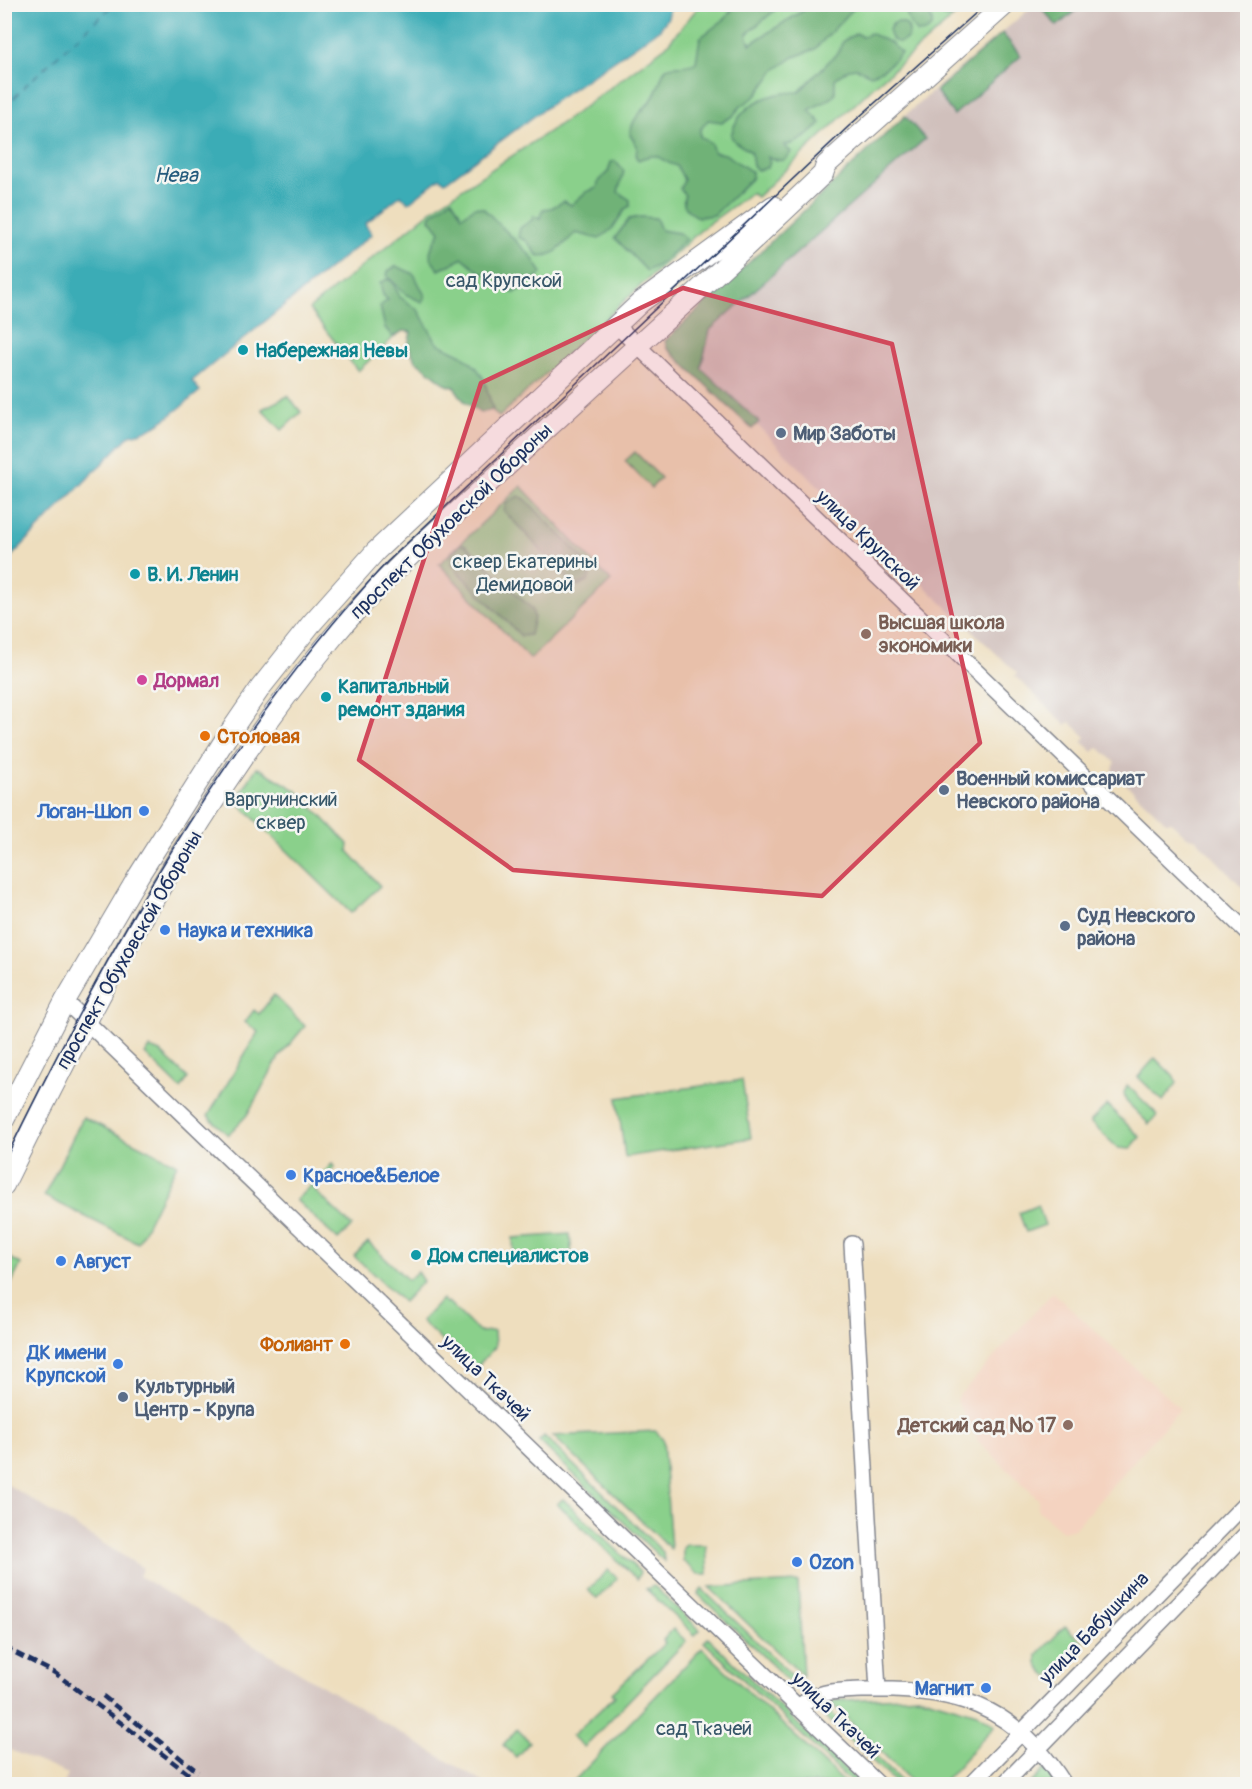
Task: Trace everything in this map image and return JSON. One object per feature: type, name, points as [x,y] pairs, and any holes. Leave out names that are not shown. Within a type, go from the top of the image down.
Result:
[{"type":"main road","name":"проспект Обуховской Обороны","points":[[4,1185],[86,1022],[141,922],[207,815],[284,701],[334,635],[395,570],[823,174],[826,165],[1006,4]]},
{"type":"main road","name":"проспект Обуховской Обороны","points":[[4,1120],[64,1001],[204,771],[261,687],[311,624],[383,544],[659,286],[762,215],[816,167],[826,165]]},
{"type":"street","name":"улица Крупской","points":[[616,325],[1248,933]]},
{"type":"street","name":"улица Ткачей","points":[[64,1001],[878,1785]]},
{"type":"street","points":[[852,1244],[878,1690]]},
{"type":"street","name":"улица Бабушкина","points":[[970,1785],[1248,1501]]},
{"type":"street","points":[[1004,1785],[1248,1532]]},
{"type":"street","points":[[798,1707],[808,1697],[878,1690],[929,1691],[953,1696],[996,1713],[1021,1733],[1038,1749],[1064,1785]]},
{"type":"highlighted area","points":[[683,288],[892,344],[980,743],[822,896],[513,870],[359,760],[481,383]]},
{"type":"shaded area","points":[[1034,5],[1247,5],[1247,892],[1195,838],[1187,837],[1171,822],[1166,822],[1112,771],[1115,763],[1105,753],[1098,747],[1093,752],[1082,742],[1086,737],[1070,722],[1066,725],[1015,676],[1017,673],[830,498],[756,424],[758,421],[701,367],[710,330],[894,165],[905,115]]},
{"type":"shaded area","name":"Детский сад № 17","points":[[1053,1292],[1180,1409],[1075,1528],[1062,1531],[1038,1510],[1038,1499],[978,1441],[956,1399]]},
{"type":"shaded area","points":[[5,1483],[143,1568],[139,1576],[486,1784],[64,1784],[68,1774],[5,1748]]},
{"type":"green space","points":[[916,4],[930,16],[932,26],[926,32],[918,33],[910,24],[906,12]]},
{"type":"green space","name":"сад Крупской","points":[[700,5],[968,5],[873,87],[757,197],[751,193],[703,228],[499,417],[408,324],[358,371],[309,309],[441,203],[572,116],[666,46]]},
{"type":"green space","points":[[735,5],[776,5],[775,10],[747,34],[750,44],[812,5],[857,5],[815,49],[794,57],[775,70],[756,96],[740,107],[733,116],[722,122],[708,120],[700,130],[700,136],[711,144],[714,152],[725,154],[752,172],[752,178],[714,215],[698,217],[685,205],[685,195],[680,189],[684,180],[677,166],[656,156],[638,160],[637,146],[630,135],[631,129],[635,119],[652,99],[666,68],[696,62],[700,38],[726,18]]},
{"type":"green space","points":[[929,5],[963,5],[952,17],[945,17]]},
{"type":"green space","points":[[1039,5],[1082,5],[1057,26]]},
{"type":"green space","points":[[899,22],[906,25],[909,32],[906,39],[899,42],[892,39],[889,32],[892,25]]},
{"type":"green space","points":[[857,33],[862,37],[870,33],[891,43],[901,53],[886,68],[871,75],[856,68],[849,69],[835,79],[835,94],[809,110],[821,123],[804,138],[784,145],[791,152],[786,159],[768,157],[770,163],[767,168],[757,170],[753,166],[751,152],[735,142],[731,136],[740,116],[748,108],[767,97],[799,92],[839,51],[843,41]]},
{"type":"green space","points":[[1002,33],[1021,56],[954,115],[936,91]]},
{"type":"green space","points":[[905,116],[925,139],[710,330],[701,368],[759,422],[752,429],[667,348],[665,341]]},
{"type":"green space","points":[[615,161],[624,171],[618,192],[630,200],[630,206],[625,209],[613,228],[599,239],[576,233],[559,249],[543,256],[537,255],[527,241],[518,237],[520,228],[532,220],[533,216],[540,218],[543,209],[551,208],[564,201],[571,205],[586,192],[597,188],[598,182],[608,172],[611,162]]},
{"type":"green space","points":[[452,199],[462,216],[475,207],[483,208],[531,256],[542,273],[515,293],[501,287],[495,274],[482,274],[463,258],[439,270],[431,259],[430,250],[440,232],[430,219],[431,215]]},
{"type":"green space","points":[[656,218],[661,230],[679,233],[686,239],[662,263],[647,271],[615,238],[629,219]]},
{"type":"green space","points":[[396,266],[414,274],[425,296],[422,302],[405,294],[387,276],[388,271]]},
{"type":"green space","points":[[387,279],[392,281],[400,297],[418,310],[437,343],[462,355],[476,367],[484,379],[493,410],[480,413],[464,401],[454,387],[447,385],[415,360],[408,345],[411,332],[403,331],[393,337],[385,328],[380,306],[388,300],[383,295],[380,283]]},
{"type":"green space","points":[[288,396],[301,412],[282,430],[262,409]]},
{"type":"green space","points":[[635,452],[661,478],[651,488],[625,461]]},
{"type":"green space","name":"сквер Екатерины Демидовой","points":[[521,486],[611,581],[530,659],[439,564]]},
{"type":"green space","points":[[518,496],[525,499],[592,568],[588,581],[578,586],[571,582],[504,511],[506,504]]},
{"type":"green space","points":[[461,544],[466,545],[532,609],[534,617],[530,635],[521,636],[458,572],[451,562],[450,555]]},
{"type":"green space","name":"Варгунинский сквер","points":[[257,767],[296,790],[349,845],[348,851],[380,886],[351,913],[236,801]]},
{"type":"green space","points":[[274,995],[305,1026],[279,1057],[247,1115],[228,1135],[208,1116],[258,1032],[245,1022],[254,1010],[259,1014]]},
{"type":"green space","points":[[150,1048],[160,1052],[188,1078],[181,1089],[145,1054]]},
{"type":"green space","points":[[1155,1058],[1177,1083],[1163,1101],[1138,1077]]},
{"type":"green space","points":[[742,1080],[751,1138],[625,1157],[617,1098]]},
{"type":"green space","points":[[1127,1085],[1158,1115],[1149,1124],[1126,1101],[1124,1093]]},
{"type":"green space","points":[[1107,1105],[1140,1137],[1130,1149],[1118,1148],[1090,1122]]},
{"type":"green space","points":[[83,1117],[177,1164],[138,1243],[44,1196]]},
{"type":"green space","points":[[332,1164],[335,1167],[313,1189],[352,1226],[338,1240],[296,1200]]},
{"type":"green space","points":[[1038,1205],[1045,1225],[1026,1232],[1019,1213]]},
{"type":"green space","points":[[570,1234],[572,1258],[514,1262],[513,1238]]},
{"type":"green space","points":[[368,1242],[408,1280],[417,1272],[423,1281],[403,1302],[354,1256]]},
{"type":"green space","points":[[5,1255],[21,1264],[5,1296]]},
{"type":"green space","points":[[442,1299],[479,1332],[494,1331],[495,1347],[473,1371],[421,1321]]},
{"type":"green space","points":[[656,1431],[663,1440],[671,1549],[553,1436]]},
{"type":"green space","points":[[544,1436],[663,1552],[664,1561],[539,1441]]},
{"type":"green space","points":[[563,1499],[640,1572],[637,1579],[557,1504]]},
{"type":"green space","points":[[686,1545],[706,1545],[708,1574],[698,1574],[683,1561],[683,1548]]},
{"type":"green space","points":[[608,1570],[617,1578],[597,1599],[588,1590]]},
{"type":"green space","points":[[798,1582],[803,1676],[709,1587]]},
{"type":"green space","points":[[654,1586],[700,1630],[695,1635],[646,1589]]},
{"type":"green space","points":[[702,1589],[800,1683],[792,1684],[698,1594]]},
{"type":"green space","points":[[1065,1626],[1083,1643],[1048,1677],[1037,1664],[1037,1655]]},
{"type":"green space","points":[[673,1629],[686,1641],[584,1747],[572,1736],[615,1696],[612,1693],[665,1643],[663,1640]]},
{"type":"green space","points":[[708,1638],[861,1784],[853,1784],[704,1642]]},
{"type":"green space","name":"сад Ткачей","points":[[702,1648],[846,1784],[571,1784]]},
{"type":"green space","points":[[919,1696],[977,1713],[995,1725],[942,1784],[914,1784],[829,1701]]},
{"type":"green space","points":[[824,1706],[904,1784],[897,1784],[823,1714]]},
{"type":"green space","points":[[517,1729],[530,1742],[516,1757],[503,1745]]},
{"type":"green space","points":[[1045,1769],[1055,1784],[1030,1784]]},
{"type":"water","name":"Нева","points":[[5,4],[669,4],[670,7],[668,18],[660,29],[552,103],[445,182],[440,178],[408,203],[401,195],[365,224],[372,234],[192,381],[200,391],[168,418],[130,435],[5,563]]},
{"type":"ferry route","points":[[4,109],[25,86],[114,4]]},
{"type":"tram line","points":[[4,1162],[85,1003],[174,847],[222,772],[273,699],[328,629],[387,562],[849,126],[986,4]]},
{"type":"railway","points":[[4,1647],[55,1673],[202,1784]]},
{"type":"railway","points":[[103,1696],[198,1772]]},
{"type":"place","name":"Набережная Невы","points":[[243,350]]},
{"type":"place","name":"Мир Заботы","points":[[781,433]]},
{"type":"place","name":"В. И. Ленин","points":[[135,574]]},
{"type":"place","name":"Высшая школа экономики","points":[[866,634]]},
{"type":"place","name":"Дормал","points":[[142,680]]},
{"type":"place","name":"Капитальный ремонт здания","points":[[326,697]]},
{"type":"place","name":"Столовая","points":[[205,736]]},
{"type":"place","name":"Военный комиссариат Невского района","points":[[944,790]]},
{"type":"place","name":"Логан-Шоп","points":[[144,811]]},
{"type":"place","name":"Суд Невского района","points":[[1065,926]]},
{"type":"place","name":"Наука и техника","points":[[165,930]]},
{"type":"place","name":"Красное&Белое","points":[[291,1175]]},
{"type":"place","name":"Дом специалистов","points":[[416,1255]]},
{"type":"place","name":"Август","points":[[61,1261]]},
{"type":"place","name":"Фолиант","points":[[345,1344]]},
{"type":"place","name":"ДК имени Крупской","points":[[118,1364]]},
{"type":"place","name":"Культурный Центр - Крупа","points":[[123,1397]]},
{"type":"place","name":"Детский сад № 17","points":[[1068,1425]]},
{"type":"place","name":"Ozon","points":[[797,1562]]},
{"type":"place","name":"Магнит","points":[[986,1688]]}]
